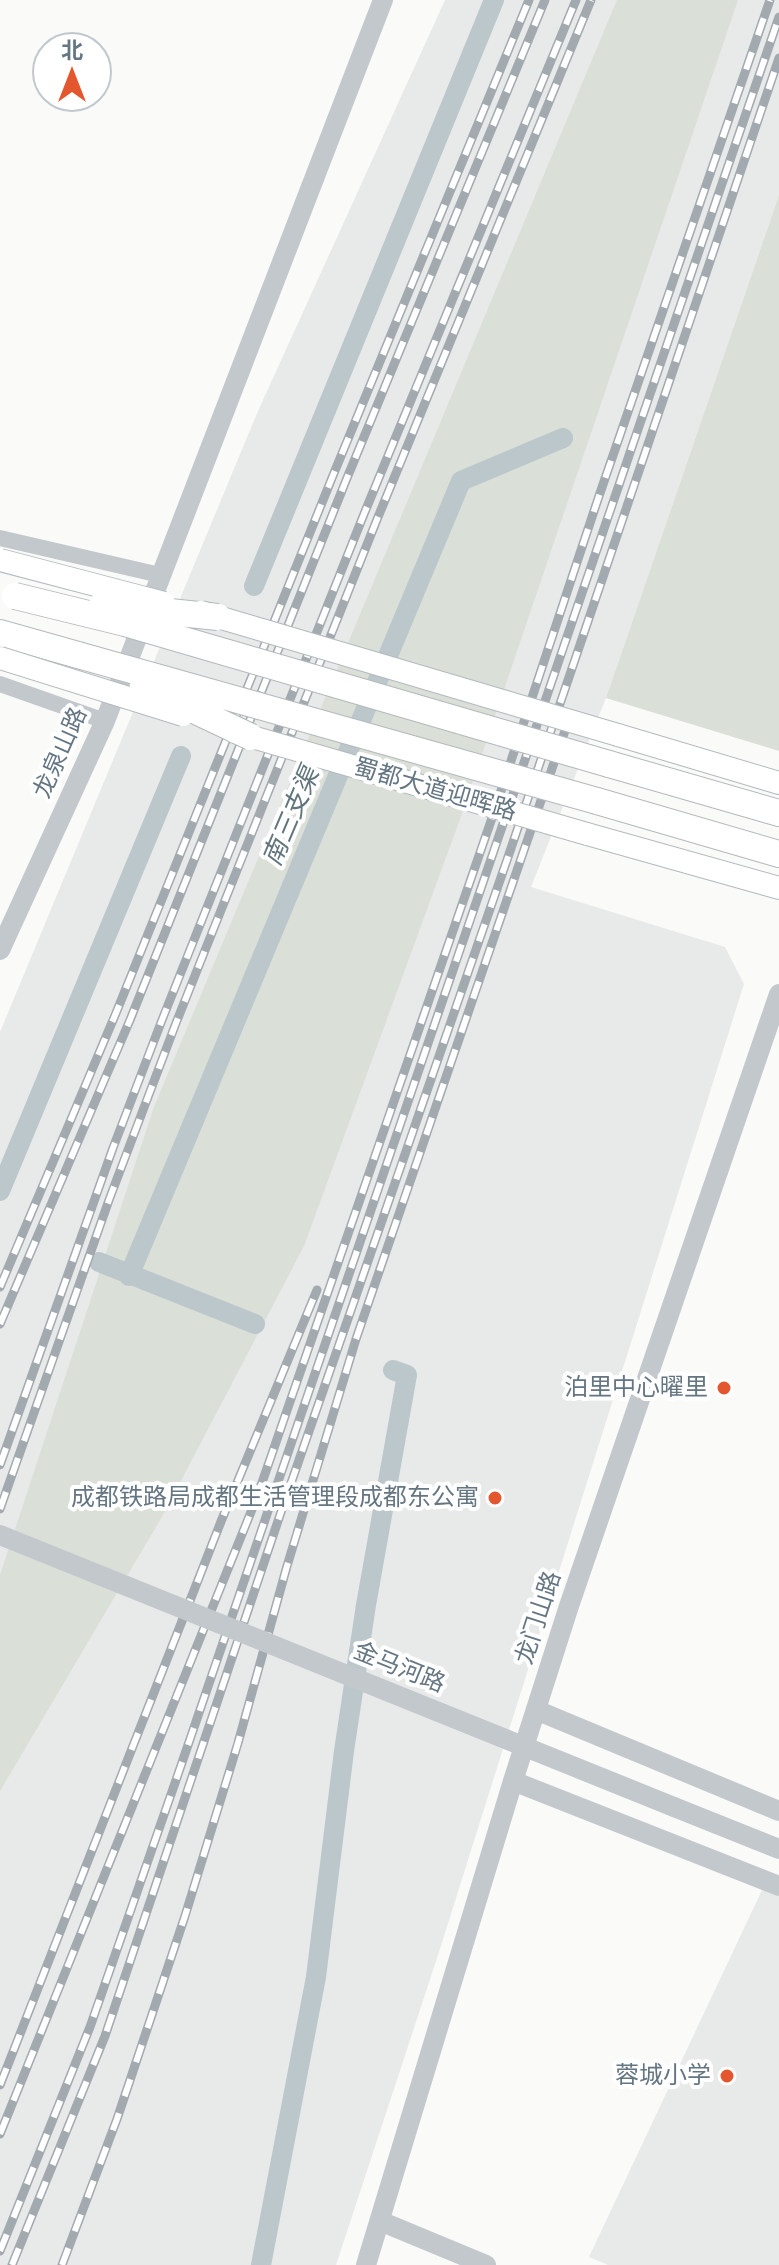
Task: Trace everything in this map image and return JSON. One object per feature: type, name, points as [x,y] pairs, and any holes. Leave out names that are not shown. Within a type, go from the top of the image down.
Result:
[{"type":"highway","points":[[5,593],[218,617]]},
{"type":"highway","points":[[5,593],[125,623],[779,813]]},
{"type":"highway","name":"蜀都大道迎晖路","points":[[1,639],[78,655],[779,854]]},
{"type":"highway","points":[[78,655],[251,737]]},
{"type":"main road","points":[[0,560],[218,617],[779,783]]},
{"type":"main road","name":"蜀都大道迎晖路","points":[[1,639],[251,737],[779,888]]},
{"type":"street","name":"龙泉山路","points":[[0,950],[105,721],[383,0]]},
{"type":"street","points":[[0,538],[160,575]]},
{"type":"street","points":[[0,684],[105,721]]},
{"type":"street","name":"龙门山路","points":[[366,2265],[569,1606],[779,994]]},
{"type":"street","name":"金马河路","points":[[0,1535],[779,1849]]},
{"type":"street","points":[[536,1710],[779,1811]]},
{"type":"street","points":[[513,1781],[779,1886]]},
{"type":"street","points":[[380,2221],[486,2265]]},
{"type":"shaded area","points":[[445,0],[779,0],[779,195],[606,698],[531,887],[725,947],[744,984],[439,1952],[336,2265],[0,2265],[0,1032],[258,411]]},
{"type":"shaded area","points":[[617,0],[738,0],[460,819],[304,1246],[163,1515],[0,1791],[0,1575],[154,1107]]},
{"type":"shaded area","points":[[779,195],[779,751],[606,698]]},
{"type":"shaded area","name":"蓉城小学","points":[[762,1890],[779,1896],[779,2265],[608,2265],[589,2257]]},
{"type":"waterway","points":[[254,586],[494,0]]},
{"type":"waterway","name":"南三支渠","points":[[129,1276],[461,481],[563,438]]},
{"type":"waterway","points":[[0,1191],[181,756]]},
{"type":"waterway","points":[[99,1262],[255,1324]]},
{"type":"waterway","points":[[261,2265],[316,1977],[366,1605],[407,1375],[393,1370]]},
{"type":"railway","points":[[0,1287],[116,1013],[529,0]]},
{"type":"railway","points":[[0,1324],[130,1020],[347,478],[545,0]]},
{"type":"railway","points":[[0,1465],[162,1020],[364,514],[576,0]]},
{"type":"railway","points":[[0,1509],[109,1200],[176,1023],[378,517],[591,0]]},
{"type":"railway","points":[[0,2134],[257,1497],[770,0]]},
{"type":"railway","points":[[0,2251],[90,2027],[779,17]]},
{"type":"railway","points":[[12,2265],[105,2036],[281,1512],[507,860],[779,58]]},
{"type":"railway","points":[[62,2265],[117,2119],[185,1916],[356,1339],[568,722]]},
{"type":"railway","points":[[0,2085],[222,1519],[317,1290]]},
{"type":"place","name":"泊里中心曜里","points":[[724,1388]]},
{"type":"place","name":"成都铁路局成都生活管理段成都东公寓","points":[[495,1498]]},
{"type":"place","name":"蓉城小学","points":[[727,2076]]}]
